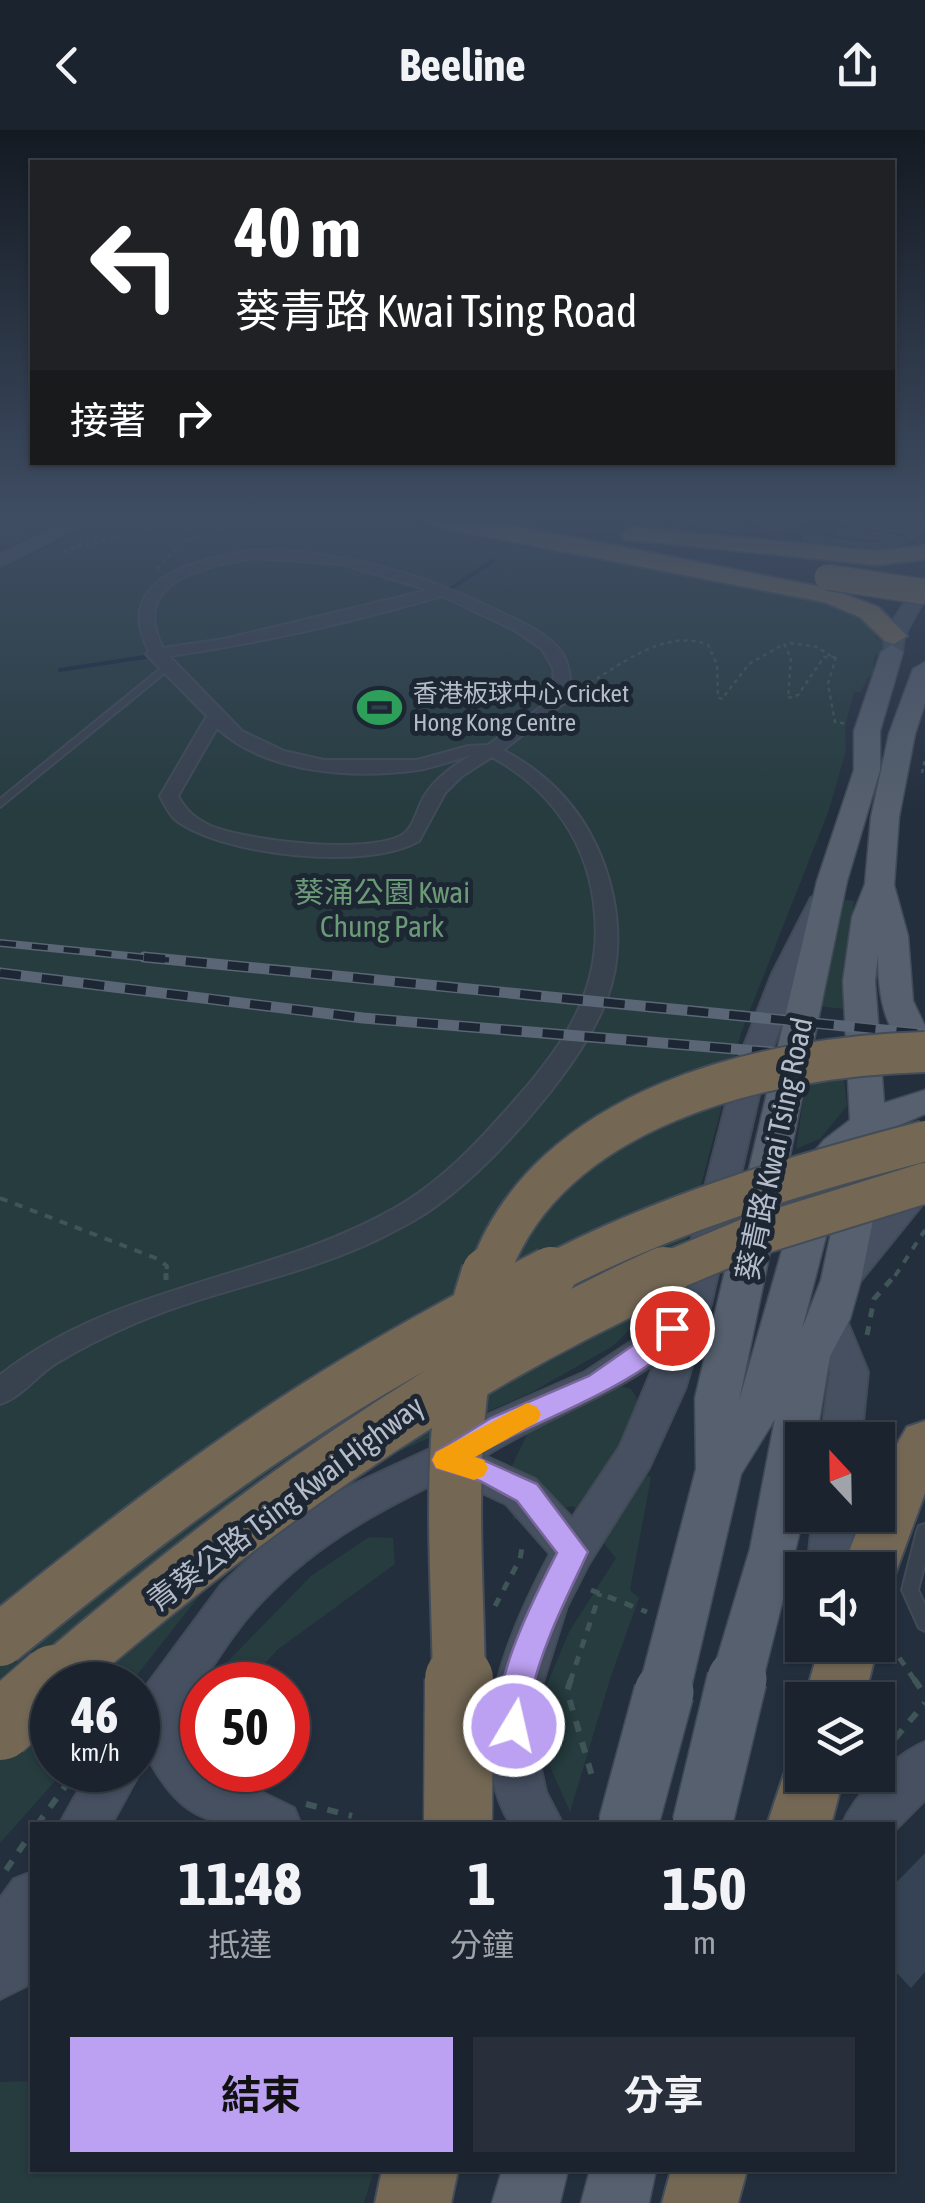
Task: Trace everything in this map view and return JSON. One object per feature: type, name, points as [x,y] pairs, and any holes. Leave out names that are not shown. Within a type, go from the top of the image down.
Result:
[{"type":"highway","points":[[874,619],[893,644]]},
{"type":"highway","points":[[893,644],[903,619]]},
{"type":"highway","points":[[458,1822],[452,1465],[460,1381],[488,1271],[519,1218],[558,1170],[597,1141],[704,1085],[742,1074],[824,1060],[925,1049]]},
{"type":"highway","name":"青葵公路 Tsing Kwai Highway","points":[[0,1640],[169,1506],[250,1449],[426,1340],[519,1290],[667,1222],[786,1180],[925,1141]]},
{"type":"highway","name":"青葵公路 Tsing Kwai Highway","points":[[0,1726],[182,1576],[320,1470],[448,1384],[542,1330],[697,1257],[925,1181]]},
{"type":"highway","points":[[877,1552],[904,1481],[925,1442]]},
{"type":"highway","points":[[800,1822],[808,1792]]},
{"type":"highway","points":[[412,2203],[420,2172]]},
{"type":"highway","points":[[700,2203],[708,2172]]},
{"type":"main road","name":"葵青路 Kwai Tsing Road","points":[[629,1822],[718,1469],[717,1398],[832,882],[867,770],[867,731],[893,644]]},
{"type":"main road","name":"葵青路 Kwai Tsing Road","points":[[703,1822],[774,1549],[809,1356],[845,1315],[868,1124],[859,981],[867,916],[880,884],[885,817],[902,734],[925,670]]},
{"type":"main road","points":[[537,1822],[524,1801],[514,1751],[514,1701],[547,1602],[589,1579],[653,1419],[693,1304],[750,1069],[786,974],[832,882]]},
{"type":"main road","points":[[880,884],[890,919],[896,1006],[906,1029],[925,1049]]},
{"type":"main road","points":[[718,1469],[760,1404],[827,1159],[842,1141],[868,1124],[925,1102]]},
{"type":"main road","points":[[864,1170],[897,1144],[925,1131]]},
{"type":"main road","points":[[844,1422],[848,1372],[845,1315],[925,1181]]},
{"type":"main road","points":[[160,1704],[236,1599],[287,1550],[353,1503],[446,1460],[501,1426],[598,1383],[653,1346],[693,1304]]},
{"type":"main road","points":[[446,1460],[488,1472],[527,1493],[589,1579]]},
{"type":"main road","points":[[160,1744],[180,1772],[198,1787],[271,1822]]},
{"type":"main road","points":[[869,1822],[925,1766]]},
{"type":"main road","points":[[85,1822],[103,1792]]},
{"type":"main road","points":[[773,1822],[788,1792]]},
{"type":"main road","points":[[0,1940],[30,1900]]},
{"type":"main road","points":[[0,1973],[30,1955]]},
{"type":"main road","points":[[526,2203],[534,2172]]},
{"type":"main road","points":[[615,2203],[622,2172]]},
{"type":"street","points":[[0,1392],[44,1356],[145,1309],[341,1244],[404,1215],[474,1160],[573,1047],[601,990],[606,949],[602,890],[588,849],[558,799],[530,771],[480,748],[422,765],[333,768],[283,757],[237,735],[215,717],[154,654],[148,619]]},
{"type":"street","points":[[154,654],[224,644],[338,619]]},
{"type":"street","points":[[215,717],[171,791],[170,805],[193,828],[262,844],[320,848],[379,847],[404,842],[418,832],[431,800],[448,779],[534,724],[563,698],[561,663],[543,640],[502,619]]},
{"type":"lane","points":[[0,804],[168,666]]},
{"type":"lane","points":[[925,1531],[910,1590],[925,1623]]},
{"type":"path","points":[[587,685],[666,640],[684,636],[700,640],[712,650],[721,674],[718,697],[722,699],[749,664],[784,644],[791,658],[788,698],[793,698],[824,657],[835,656]]},
{"type":"path","points":[[790,642],[817,647],[835,656]]},
{"type":"path","points":[[835,656],[828,684],[835,722]]},
{"type":"path","points":[[919,786],[925,758]]},
{"type":"path","points":[[0,1198],[158,1259],[167,1266],[168,1278],[156,1291]]},
{"type":"path","points":[[845,1315],[874,1299],[902,1268],[925,1230]]},
{"type":"path","points":[[492,1614],[520,1559],[525,1534]]},
{"type":"path","points":[[592,1776],[566,1691],[589,1579],[642,1610]]},
{"type":"path","points":[[888,1662],[925,1699],[895,1737]]},
{"type":"path","points":[[40,1822],[61,1792]]},
{"type":"path","points":[[0,1878],[30,1835]]},
{"type":"green space","name":"葵涌公園 Kwai Chung Park","points":[[0,619],[874,621],[876,639],[888,640],[893,652],[875,654],[873,667],[886,670],[868,677],[861,692],[854,692],[845,727],[846,751],[829,810],[741,1033],[680,1265],[657,1303],[613,1346],[534,1391],[384,1458],[260,1539],[204,1590],[147,1662],[30,1662],[30,1792],[45,1792],[0,1843]]},
{"type":"green space","points":[[845,900],[854,901],[844,1009],[817,1006]]},
{"type":"green space","points":[[842,1061],[847,1106],[820,1139],[796,1149],[808,1067]]},
{"type":"green space","points":[[588,1378],[631,1389],[644,1409],[610,1462],[651,1477],[630,1590],[639,1598],[570,1812],[539,1741],[546,1687],[569,1632],[616,1558],[573,1506],[513,1520],[511,1468],[540,1407]]},
{"type":"green space","points":[[369,1537],[393,1538],[395,1564],[277,1650],[266,1662],[227,1662],[311,1576]]},
{"type":"green space","points":[[30,2081],[30,2172],[373,2172],[364,2203],[0,2203],[0,2082]]},
{"type":"building","points":[[925,1853],[925,1972],[911,1988],[895,1971],[895,1884]]},
{"type":"waterway","points":[[60,670],[145,657]]},
{"type":"railway","points":[[0,943],[169,960]]},
{"type":"railway","points":[[144,957],[925,1034]]},
{"type":"railway","points":[[0,973],[363,1018],[925,1065]]},
{"type":"slow traffic","points":[[474,1468],[446,1460],[527,1414]]},
{"type":"place","name":"香港板球中心 Cricket Hong Kong Centre","points":[[380,707]]},
{"type":"route","points":[[514,1726],[514,1701],[547,1602],[574,1552],[527,1493],[488,1472],[446,1460],[501,1426],[598,1383],[653,1346],[672,1328]]}]
